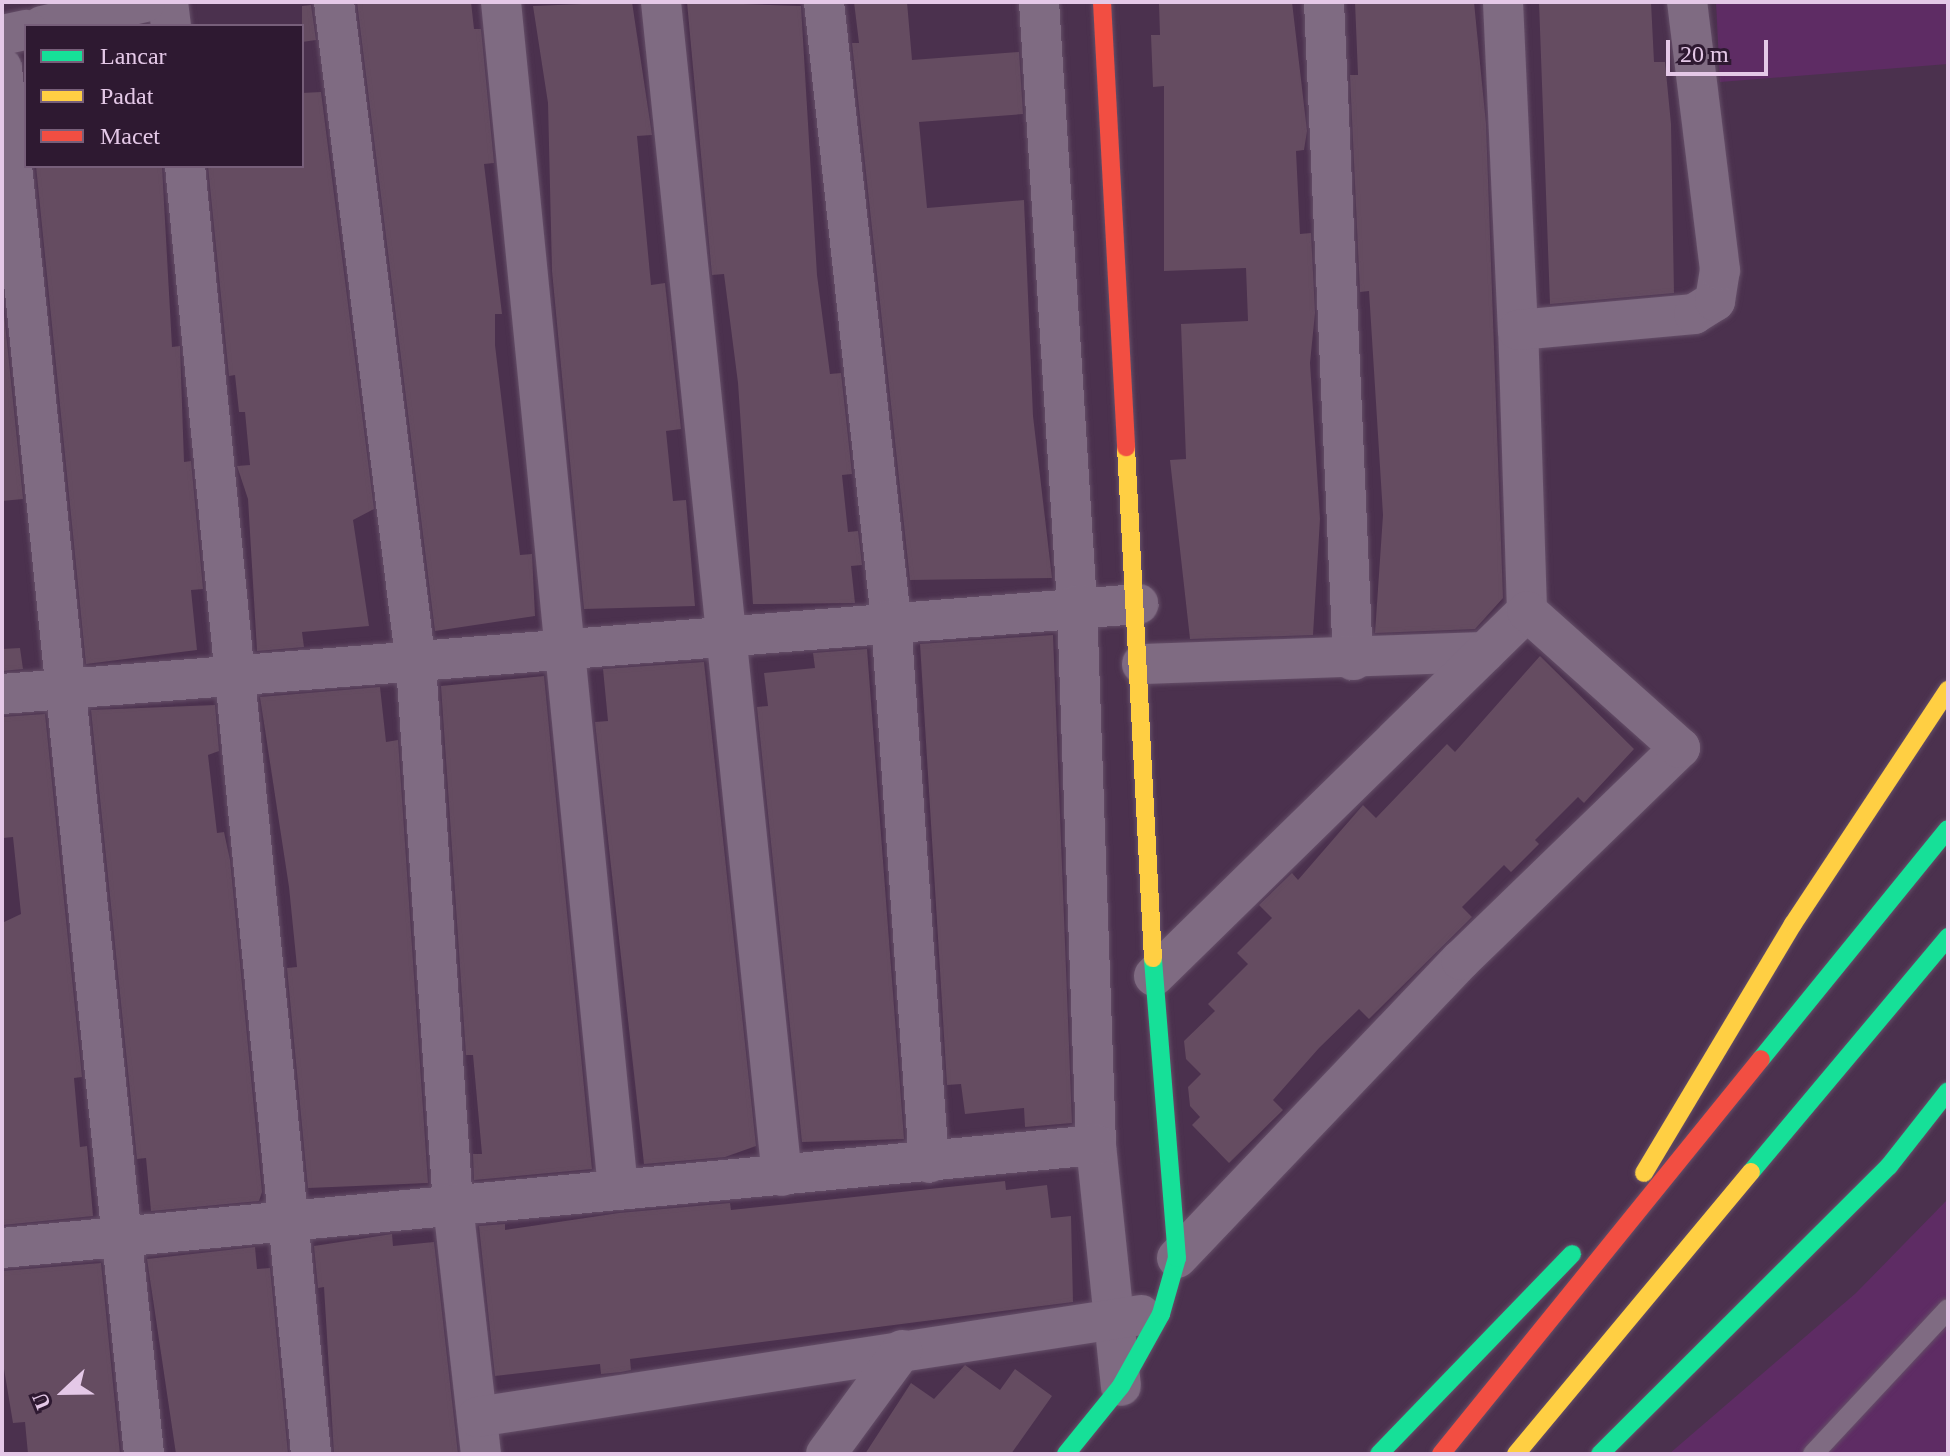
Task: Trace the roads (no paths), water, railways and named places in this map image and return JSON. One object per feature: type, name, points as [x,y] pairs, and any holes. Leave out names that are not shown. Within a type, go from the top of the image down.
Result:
[{"type":"main road","points":[[1066,1454],[1121,1386],[1161,1314],[1177,1258],[1154,976],[1142,664],[1102,2]]},
{"type":"main road","points":[[1634,1189],[1793,924],[1948,690]]},
{"type":"main road","points":[[1441,1454],[1773,1050],[1948,829]]},
{"type":"main road","points":[[1516,1454],[1948,937]]},
{"type":"main road","points":[[1379,1454],[1634,1189],[1773,1050]]},
{"type":"main road","points":[[1600,1454],[1889,1166],[1948,1091]]},
{"type":"street","points":[[51,24],[145,2]]},
{"type":"street","points":[[168,2],[171,24]]},
{"type":"street","points":[[334,2],[416,665],[453,1205],[479,1436],[902,1350],[1113,1317],[1161,1314]]},
{"type":"street","points":[[501,2],[618,1188]]},
{"type":"street","points":[[661,2],[782,1176]]},
{"type":"street","points":[[824,2],[891,620],[929,1163]]},
{"type":"street","points":[[1039,2],[1077,605],[1096,1145],[1121,1386]]},
{"type":"street","points":[[1324,2],[1353,660]]},
{"type":"street","points":[[1177,1258],[1461,960],[1680,748],[1527,611],[1503,2]]},
{"type":"street","points":[[1518,330],[1694,314],[1715,301],[1720,270],[1687,2]]},
{"type":"street","points":[[2,35],[24,30]]},
{"type":"street","points":[[2,68],[61,688],[144,1454]]},
{"type":"street","points":[[185,168],[311,1454]]},
{"type":"street","points":[[2,694],[236,675],[416,665],[1077,605],[1138,604]]},
{"type":"street","points":[[1154,976],[1527,611]]},
{"type":"street","points":[[1142,664],[1353,660],[1485,652]]},
{"type":"street","points":[[2,1248],[1096,1145]]},
{"type":"street","points":[[826,1454],[902,1350]]},
{"type":"lane","points":[[1813,1454],[1948,1309]]}]
